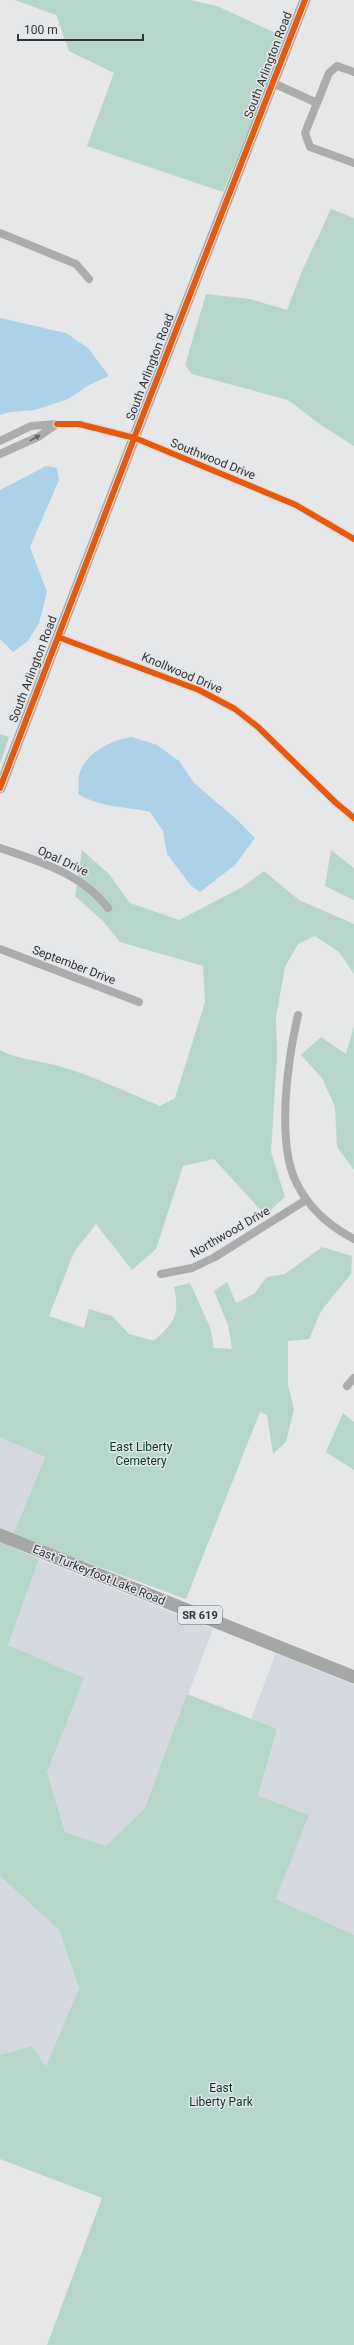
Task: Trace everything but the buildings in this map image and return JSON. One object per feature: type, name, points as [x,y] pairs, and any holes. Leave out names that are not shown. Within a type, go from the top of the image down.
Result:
[{"type":"main road","name":"South Arlington Road","points":[[0,788],[305,0]]},
{"type":"main road","name":"East Turkeyfoot Lake Road","points":[[0,1535],[354,1677]]},
{"type":"street","points":[[354,72],[338,66],[330,73],[305,133],[310,146],[354,163]]},
{"type":"street","points":[[273,82],[317,103]]},
{"type":"street","points":[[0,233],[76,264],[89,279]]},
{"type":"street","points":[[0,454],[38,437],[56,424]]},
{"type":"street","name":"Southwood Drive","points":[[0,441],[31,426],[56,424],[86,425],[135,438],[296,504],[354,539]]},
{"type":"street","name":"Knollwood Drive","points":[[58,637],[199,690],[235,709],[258,727],[335,802],[354,818]]},
{"type":"street","name":"Opal Drive","points":[[0,848],[71,876],[94,891],[108,908]]},
{"type":"street","name":"September Drive","points":[[0,949],[139,1002]]},
{"type":"street","points":[[298,1015],[290,1056],[286,1119],[292,1170],[306,1200],[325,1220],[354,1239]]},
{"type":"street","name":"Northwood Drive","points":[[161,1274],[192,1268],[215,1257],[306,1200]]},
{"type":"street","points":[[347,1386],[354,1378]]},
{"type":"shaded area","points":[[0,1437],[45,1457],[13,1535],[0,1530]]},
{"type":"shaded area","points":[[39,1559],[213,1629],[145,1808],[106,1846],[65,1832],[47,1772],[83,1678],[8,1645]]},
{"type":"shaded area","points":[[276,1653],[354,1685],[354,1935],[276,1899],[309,1815],[258,1797],[277,1729],[251,1719]]},
{"type":"shaded area","points":[[0,1876],[59,1930],[89,2018],[56,2083],[32,2046],[0,2055]]},
{"type":"green space","points":[[15,0],[191,0],[217,6],[286,38],[223,192],[87,146],[114,73],[69,51],[56,15]]},
{"type":"green space","points":[[331,209],[354,218],[354,446],[321,425],[288,400],[192,374],[185,365],[206,294],[250,299],[287,310],[302,271]]},
{"type":"green space","points":[[0,734],[9,737],[0,764]]},
{"type":"green space","name":"East Liberty Cemetery","points":[[82,850],[109,874],[130,903],[179,920],[241,888],[264,871],[299,900],[354,924],[354,974],[339,952],[315,936],[298,944],[285,967],[276,1017],[277,1057],[271,1152],[285,1197],[265,1215],[214,1159],[183,1166],[156,1249],[132,1270],[96,1224],[74,1252],[49,1316],[84,1328],[89,1309],[112,1316],[129,1334],[154,1341],[171,1323],[176,1312],[174,1287],[190,1283],[210,1327],[214,1348],[232,1349],[228,1325],[214,1291],[227,1282],[236,1303],[254,1294],[267,1277],[285,1274],[322,1247],[352,1256],[351,1274],[321,1311],[309,1339],[288,1341],[288,1385],[294,1410],[286,1442],[273,1454],[267,1415],[260,1412],[186,1599],[13,1535],[45,1457],[0,1437],[0,1050],[15,1056],[75,1071],[160,1106],[175,1098],[205,1002],[203,966],[120,942],[103,921],[75,896]]},
{"type":"green space","points":[[331,850],[354,868],[354,900],[325,886]]},
{"type":"green space","points":[[354,1026],[354,1170],[337,1147],[335,1107],[322,1078],[301,1055],[321,1037],[346,1054]]},
{"type":"green space","points":[[343,1413],[354,1422],[354,1470],[326,1452]]},
{"type":"green space","name":"East Liberty Park","points":[[0,1542],[39,1559],[8,1645],[84,1678],[47,1772],[65,1832],[106,1846],[145,1808],[187,1694],[277,1729],[258,1796],[309,1815],[276,1899],[354,1935],[354,2345],[47,2345],[102,2198],[0,2159],[0,2055],[32,2046],[46,2067],[79,1988],[59,1930],[0,1876]]},
{"type":"water","points":[[0,318],[66,333],[88,348],[109,376],[89,385],[68,399],[35,410],[10,412],[0,415]]},
{"type":"water","points":[[46,466],[57,468],[59,480],[30,547],[47,592],[39,623],[28,641],[13,652],[0,639],[0,490]]},
{"type":"water","points":[[132,737],[157,745],[179,761],[194,783],[235,818],[255,838],[235,865],[200,892],[191,886],[167,854],[163,831],[150,812],[95,802],[78,794],[79,775],[87,760],[100,749],[116,741]]},
{"type":"cycle path","points":[[0,788],[143,415],[305,0]]},
{"type":"cycle path","points":[[57,424],[79,424],[135,438],[296,505],[354,539]]},
{"type":"cycle path","points":[[58,637],[199,690],[235,709],[258,727],[335,802],[354,818]]}]
